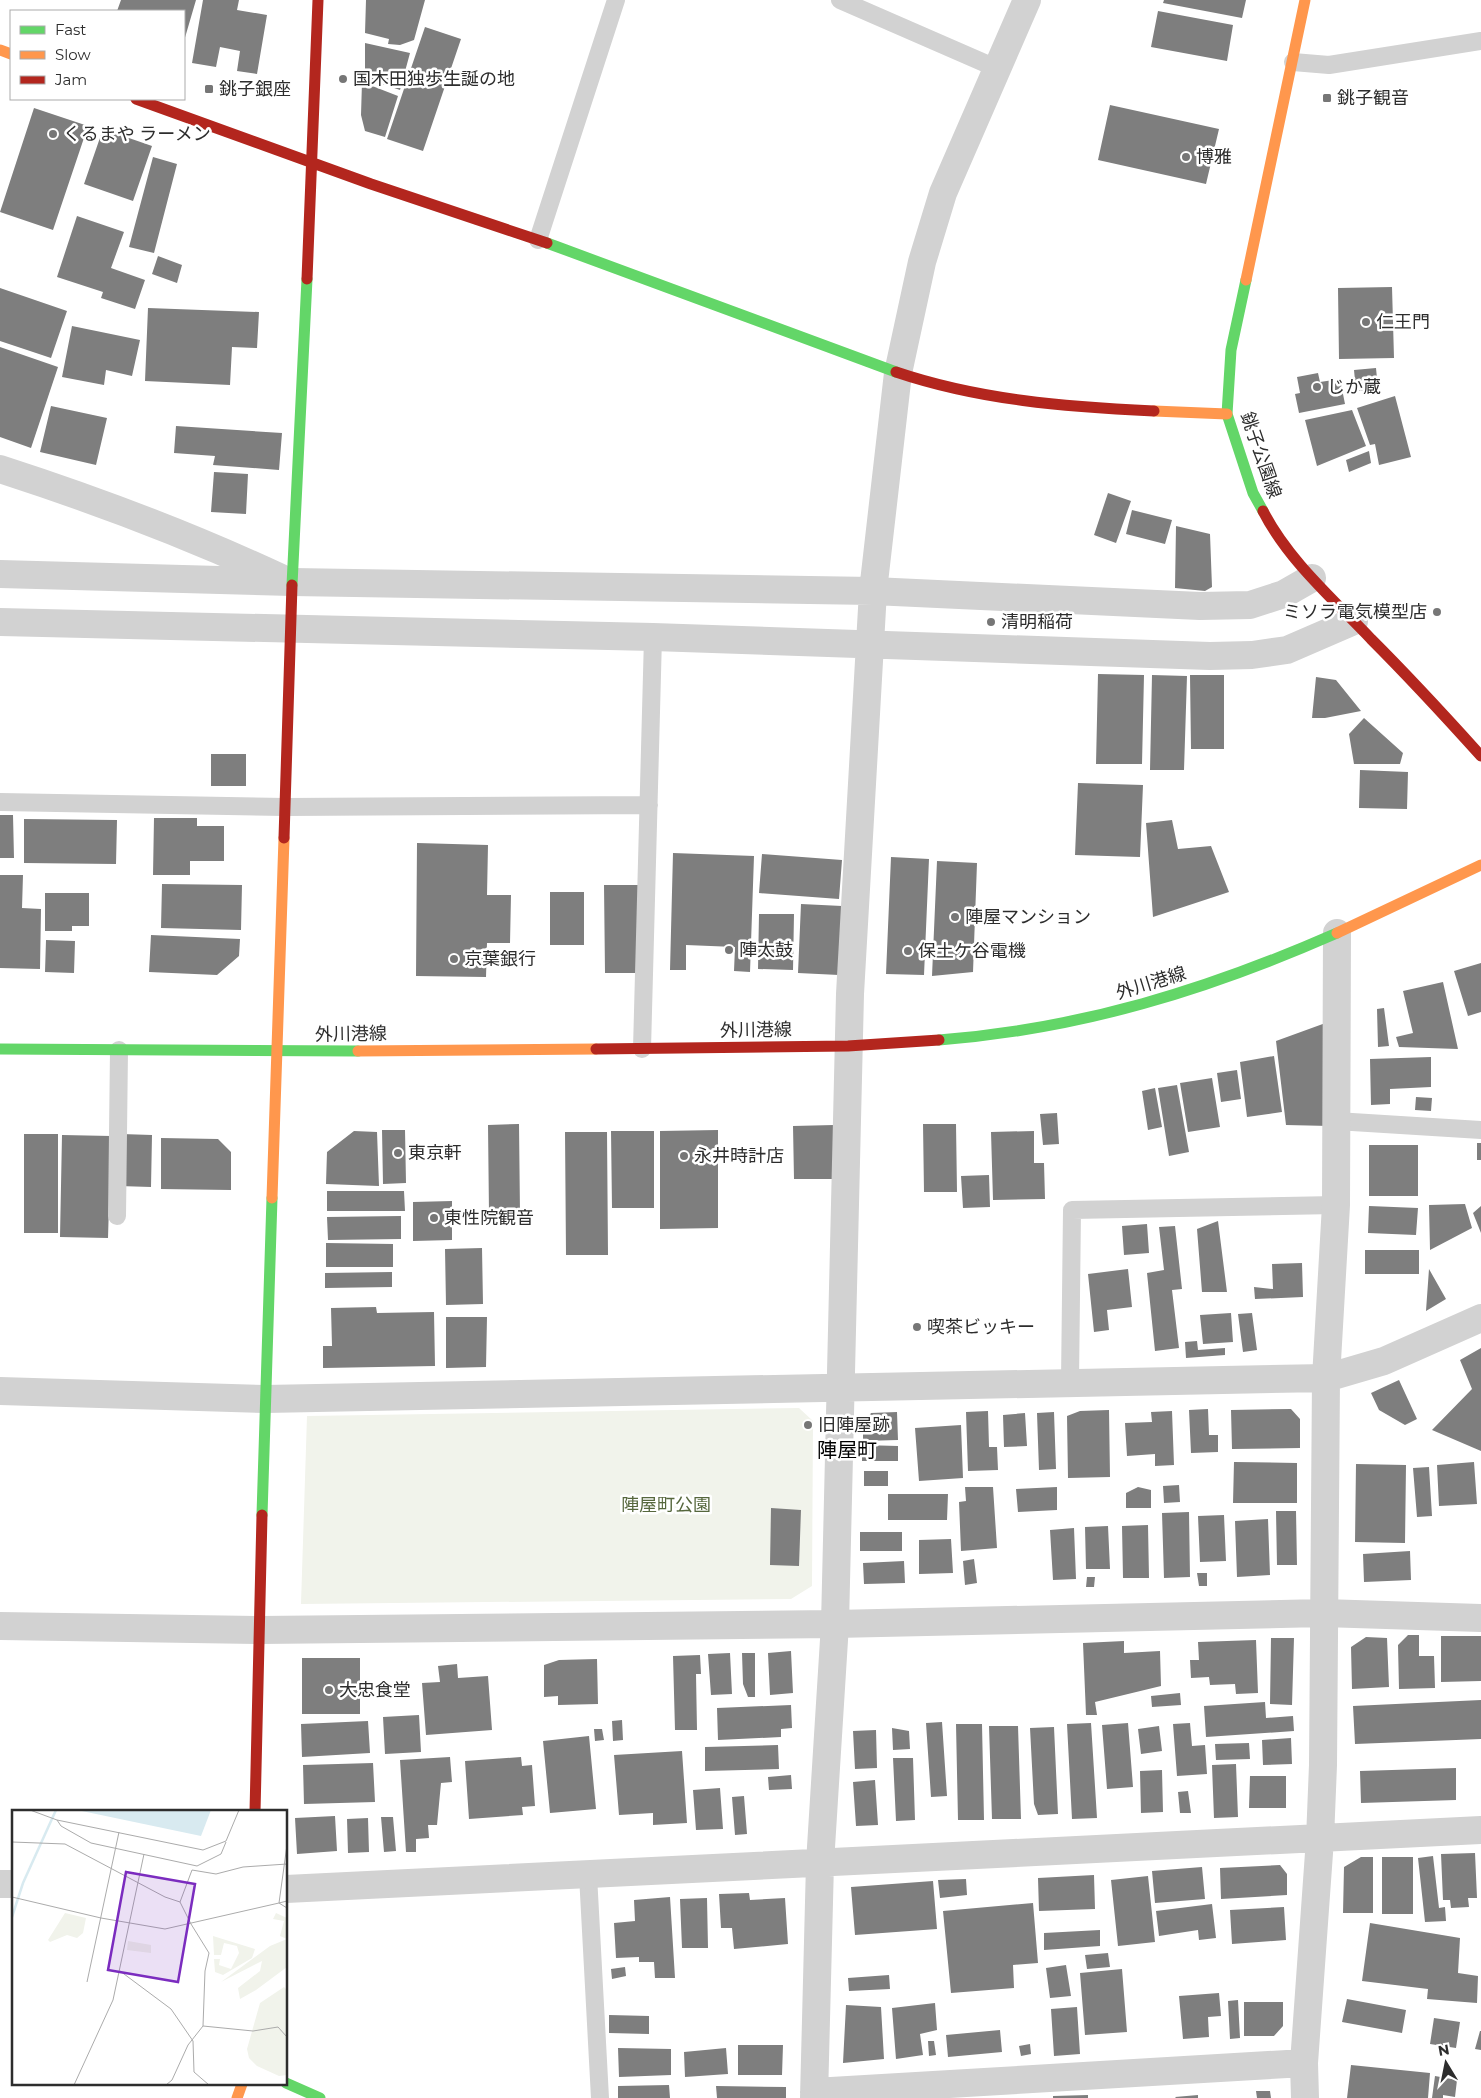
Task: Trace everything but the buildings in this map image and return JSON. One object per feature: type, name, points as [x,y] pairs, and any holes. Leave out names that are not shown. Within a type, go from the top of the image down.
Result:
[{"type":"street","points":[[255,1810],[290,630],[314,163],[318,0]]},
{"type":"street","points":[[1026,0],[943,193],[922,262],[898,373],[873,591],[848,1046],[835,1624],[820,1863],[814,2095],[1304,2063]]},
{"type":"street","name":"銚子公園線","points":[[1305,0],[1231,350],[1227,414],[1252,492],[1273,531],[1312,578],[1480,754]]},
{"type":"street","points":[[139,100],[538,240],[898,373],[980,394],[1067,407],[1227,414]]},
{"type":"street","points":[[0,468],[107,504],[212,546],[292,582]]},
{"type":"street","points":[[0,574],[292,582],[873,591],[1210,606],[1250,605],[1284,594],[1312,578]]},
{"type":"street","points":[[0,622],[653,637],[870,646],[1210,656],[1252,655],[1287,650],[1303,645],[1354,621]]},
{"type":"street","name":"外川港線","points":[[0,1049],[278,1052],[848,1046],[937,1042],[1026,1032],[1125,1010],[1220,979],[1337,933],[1481,865]]},
{"type":"street","points":[[1305,2098],[1304,2063],[1320,1839],[1326,1378],[1336,1205],[1337,933]]},
{"type":"street","points":[[0,1391],[266,1399],[840,1386],[1326,1378],[1384,1360],[1481,1318]]},
{"type":"street","points":[[0,1626],[260,1630],[835,1624],[1323,1613],[1481,1618]]},
{"type":"street","points":[[288,1889],[1481,1830]]},
{"type":"street","points":[[288,2084],[320,2098]]},
{"type":"street","points":[[237,2098],[241,2086]]},
{"type":"lane","points":[[538,240],[616,0]]},
{"type":"lane","points":[[840,0],[996,68]]},
{"type":"lane","points":[[1293,62],[1329,65],[1481,40]]},
{"type":"lane","points":[[642,1049],[653,637]]},
{"type":"lane","points":[[0,802],[285,807],[648,805]]},
{"type":"lane","points":[[117,1216],[119,1050]]},
{"type":"lane","points":[[1336,1121],[1481,1130]]},
{"type":"lane","points":[[1070,1382],[1072,1210],[1336,1205]]},
{"type":"lane","points":[[588,1875],[600,2098]]},
{"type":"green space","name":"陣屋町公園","points":[[799,1408],[813,1421],[812,1586],[791,1599],[301,1604],[307,1416]]},
{"type":"traffic: fast","points":[[547,243],[896,372]]},
{"type":"traffic: fast","points":[[292,585],[307,279]]},
{"type":"traffic: fast","points":[[1246,280],[1231,350],[1227,414],[1253,493],[1263,511]]},
{"type":"traffic: fast","points":[[939,1040],[992,1035],[1043,1027],[1142,1004],[1240,972],[1337,933]]},
{"type":"traffic: fast","points":[[0,1049],[358,1051]]},
{"type":"traffic: fast","points":[[262,1515],[272,1198]]},
{"type":"traffic: fast","points":[[288,2084],[320,2098]]},
{"type":"traffic: slow","points":[[1246,280],[1305,0]]},
{"type":"traffic: slow","points":[[0,50],[10,54]]},
{"type":"traffic: slow","points":[[1154,411],[1227,414]]},
{"type":"traffic: slow","points":[[272,1198],[284,838]]},
{"type":"traffic: slow","points":[[1337,933],[1481,865]]},
{"type":"traffic: slow","points":[[358,1051],[596,1049]]},
{"type":"traffic: slow","points":[[237,2098],[241,2086]]},
{"type":"traffic: jam","points":[[307,279],[318,0]]},
{"type":"traffic: jam","points":[[139,100],[371,184],[547,243]]},
{"type":"traffic: jam","points":[[896,372],[927,382],[1023,401],[1154,411]]},
{"type":"traffic: jam","points":[[1263,511],[1285,546],[1312,578],[1413,682],[1481,756]]},
{"type":"traffic: jam","points":[[284,838],[292,585]]},
{"type":"traffic: jam","points":[[596,1049],[848,1046],[939,1040]]},
{"type":"traffic: jam","points":[[255,1810],[262,1515]]},
{"type":"place","name":"国木田独歩生誕の地","points":[[343,79]]},
{"type":"place","name":"銚子銀座","points":[[209,89]]},
{"type":"place","name":"銚子観音","points":[[1327,98]]},
{"type":"place","name":"くるまや ラーメン","points":[[53,134]]},
{"type":"place","name":"博雅","points":[[1186,157]]},
{"type":"place","name":"仁王門","points":[[1366,322]]},
{"type":"place","name":"じか蔵","points":[[1317,387]]},
{"type":"place","name":"ミソラ電気模型店","points":[[1437,612]]},
{"type":"place","name":"清明稲荷","points":[[991,622]]},
{"type":"place","name":"陣屋マンション","points":[[955,917]]},
{"type":"place","name":"陣太鼓","points":[[729,950]]},
{"type":"place","name":"保土ケ谷電機","points":[[908,951]]},
{"type":"place","name":"京葉銀行","points":[[454,959]]},
{"type":"place","name":"東京軒","points":[[398,1153]]},
{"type":"place","name":"永井時計店","points":[[684,1156]]},
{"type":"place","name":"東性院観音","points":[[434,1218]]},
{"type":"place","name":"喫茶ビッキー","points":[[917,1327]]},
{"type":"place","name":"旧陣屋跡","points":[[808,1425]]},
{"type":"place","name":"大忠食堂","points":[[329,1690]]},
{"type":"district","name":"陣屋町","points":[[847,1450]]}]
